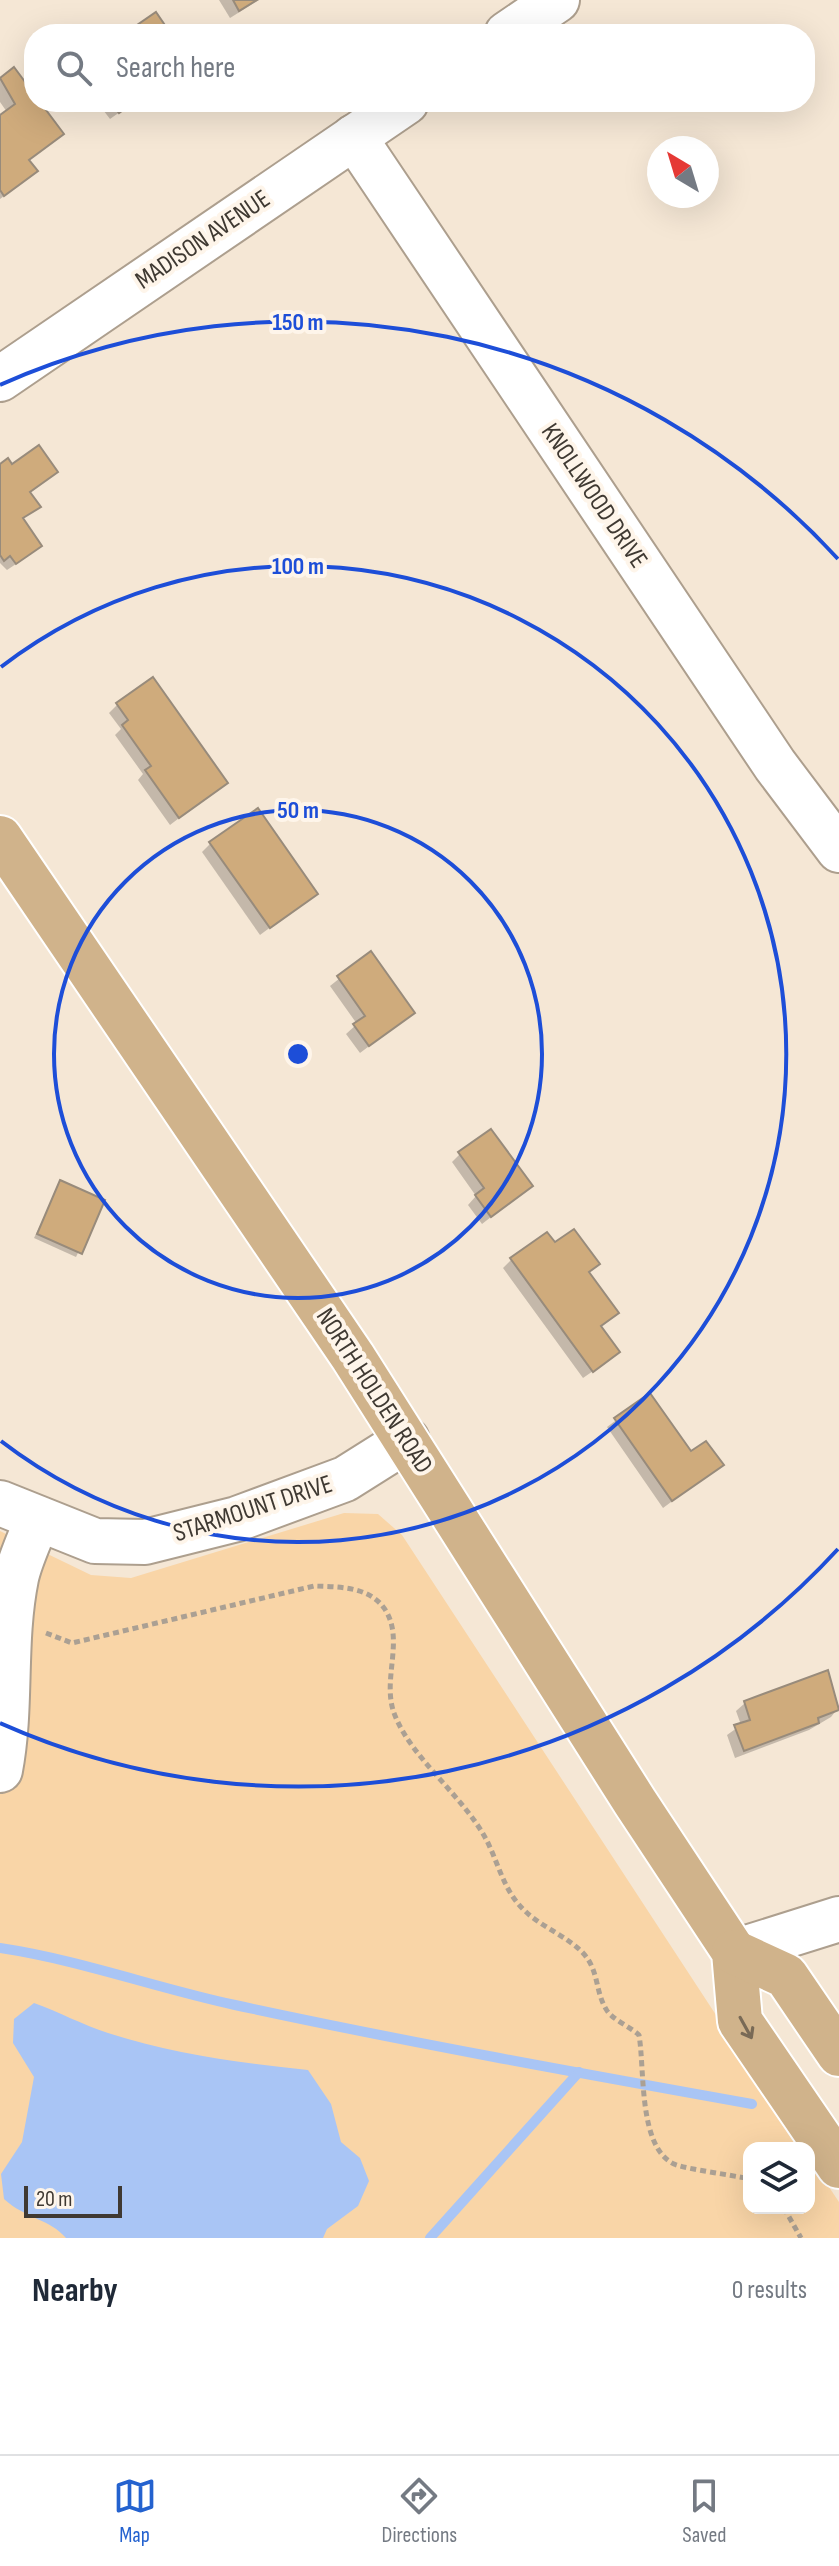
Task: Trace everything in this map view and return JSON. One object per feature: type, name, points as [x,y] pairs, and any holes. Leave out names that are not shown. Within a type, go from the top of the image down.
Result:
[{"type":"main road","name":"NORTH HOLDEN ROAD","points":[[0,838],[143,1044],[407,1440],[626,1789],[734,1952],[740,2021],[839,2166]]},
{"type":"main road","points":[[734,1952],[786,1976],[839,2054]]},
{"type":"street","points":[[522,24],[557,0]]},
{"type":"street","name":"MADISON AVENUE","points":[[0,379],[391,112]]},
{"type":"street","name":"KNOLLWOOD DRIVE","points":[[354,137],[775,765],[839,850]]},
{"type":"street","name":"STARMOUNT DRIVE","points":[[19,1512],[95,1541],[145,1542],[237,1519],[345,1479],[407,1440]]},
{"type":"street","points":[[0,1770],[7,1731],[19,1512]]},
{"type":"street","points":[[734,1952],[839,1919]]},
{"type":"path","points":[[13,1599],[35,1628],[72,1643],[129,1633],[314,1586],[345,1587],[370,1595],[385,1610],[393,1630],[389,1686],[394,1713],[414,1745],[473,1818],[488,1842],[499,1874],[522,1909],[582,1952],[594,1968],[600,1998],[608,2013],[625,2022],[639,2035],[648,2123],[655,2146],[674,2164],[743,2178]]},
{"type":"path","points":[[787,2214],[801,2238]]},
{"type":"shaded area","points":[[344,1513],[378,1514],[402,1535],[799,2142],[743,2142],[743,2214],[815,2214],[815,2166],[839,2202],[839,2238],[0,2238],[0,1531],[91,1575],[131,1578]]},
{"type":"water","points":[[34,2003],[99,2030],[157,2047],[232,2061],[308,2070],[331,2104],[341,2142],[360,2158],[369,2181],[358,2206],[327,2229],[323,2238],[66,2238],[53,2227],[12,2206],[4,2199],[1,2174],[22,2142],[34,2077],[13,2043],[14,2019]]},
{"type":"building","points":[[233,0],[257,0],[239,11]]},
{"type":"building","points":[[156,12],[164,24],[139,24]]},
{"type":"building","points":[[14,67],[24,80],[24,112],[48,112],[64,134],[29,160],[38,171],[4,196],[0,190],[0,115],[15,104],[0,78]]},
{"type":"building","points":[[39,445],[58,472],[30,492],[41,507],[23,518],[42,546],[16,564],[10,556],[4,561],[0,555],[0,464],[8,458],[12,464]]},
{"type":"building","points":[[153,677],[228,783],[179,818],[145,770],[151,766],[122,725],[128,720],[116,703]]},
{"type":"building","points":[[258,808],[318,894],[270,928],[209,842]]},
{"type":"building","points":[[371,951],[415,1013],[369,1046],[353,1024],[365,1016],[337,976]]},
{"type":"building","points":[[491,1129],[533,1186],[491,1217],[475,1195],[484,1188],[458,1152]]},
{"type":"building","points":[[60,1180],[105,1200],[82,1254],[37,1234]]},
{"type":"building","points":[[574,1229],[600,1264],[589,1272],[619,1313],[601,1326],[620,1352],[593,1372],[510,1258],[547,1232],[555,1242]]},
{"type":"building","points":[[650,1393],[691,1451],[706,1441],[724,1465],[672,1501],[614,1418]]},
{"type":"building","points":[[828,1670],[839,1710],[818,1718],[819,1723],[744,1751],[734,1725],[750,1720],[744,1701]]},
{"type":"waterway","points":[[0,1948],[299,2019],[752,2104]]},
{"type":"waterway","points":[[430,2238],[579,2072]]}]
